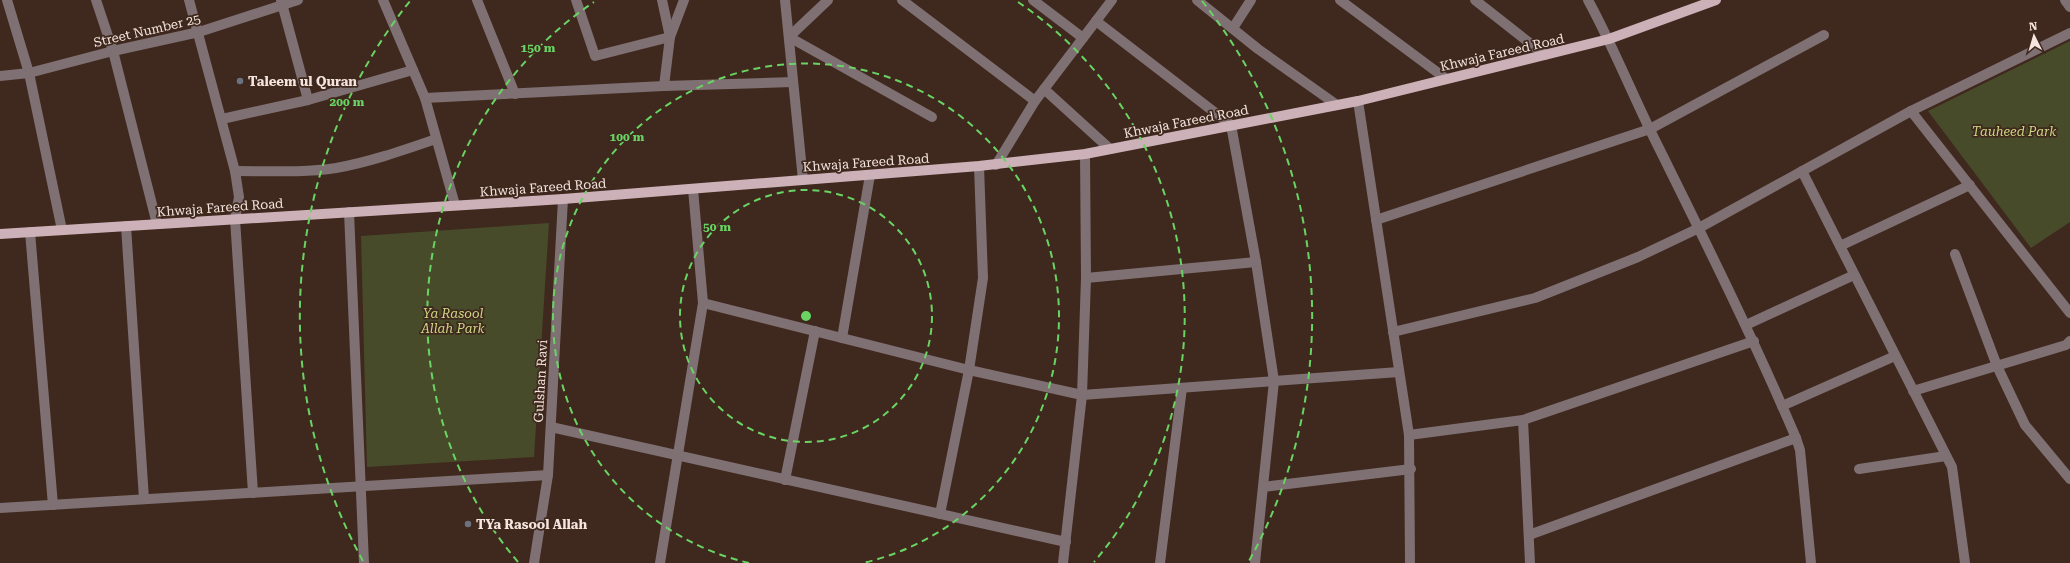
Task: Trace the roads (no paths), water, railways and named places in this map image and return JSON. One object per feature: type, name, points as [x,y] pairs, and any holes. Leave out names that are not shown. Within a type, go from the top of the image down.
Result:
[{"type":"main road","name":"Khwaja Fareed Road","points":[[0,234],[563,199],[996,165],[1085,154],[1358,101],[1445,78],[1545,55],[1610,38],[1716,0]]},
{"type":"street","points":[[7,0],[29,73],[62,230]]},
{"type":"street","points":[[96,0],[113,51],[157,224]]},
{"type":"street","points":[[189,0],[222,119],[235,171],[239,197],[235,219],[253,493]]},
{"type":"street","name":"Street Number 25","points":[[0,76],[29,73],[113,51],[199,32],[282,3],[298,0]]},
{"type":"street","points":[[383,0],[425,98],[455,205]]},
{"type":"street","points":[[477,0],[515,94]]},
{"type":"street","points":[[576,0],[595,56],[670,37]]},
{"type":"street","points":[[662,0],[670,37]]},
{"type":"street","points":[[664,86],[670,37],[684,0]]},
{"type":"street","points":[[786,0],[802,180]]},
{"type":"street","points":[[789,37],[828,0]]},
{"type":"street","points":[[902,0],[1035,101]]},
{"type":"street","points":[[1033,0],[1083,38]]},
{"type":"street","points":[[996,165],[1035,101],[1112,0]]},
{"type":"street","points":[[1197,0],[1232,28],[1337,105]]},
{"type":"street","points":[[1232,28],[1251,0]]},
{"type":"street","points":[[1340,0],[1445,78]]},
{"type":"street","points":[[1475,0],[1545,55]]},
{"type":"street","points":[[1588,0],[1610,38],[1650,130],[1754,341],[1796,438],[1800,450],[1811,563]]},
{"type":"street","points":[[2065,0],[2070,7]]},
{"type":"street","points":[[282,3],[308,100]]},
{"type":"street","points":[[1096,21],[1231,125],[1256,262],[1274,381],[1254,563]]},
{"type":"street","points":[[1393,332],[1535,298],[1638,257],[1699,228],[1911,111],[2070,33]]},
{"type":"street","points":[[1376,220],[1650,130],[1824,35]]},
{"type":"street","points":[[789,37],[932,117]]},
{"type":"street","points":[[222,119],[308,100],[413,70]]},
{"type":"street","points":[[425,98],[664,86],[793,82]]},
{"type":"street","points":[[1044,89],[1110,149]]},
{"type":"street","points":[[1358,101],[1409,435],[1411,469],[1410,563]]},
{"type":"street","points":[[1911,111],[2070,313]]},
{"type":"street","points":[[235,171],[304,171],[337,168],[391,154],[436,139]]},
{"type":"street","points":[[1064,563],[1082,395],[1086,278],[1085,154]]},
{"type":"street","points":[[940,514],[969,370],[983,278],[979,166]]},
{"type":"street","points":[[1802,171],[1952,467],[1965,563]]},
{"type":"street","points":[[842,338],[870,175]]},
{"type":"street","points":[[1840,246],[1970,185]]},
{"type":"street","points":[[660,563],[703,303],[693,189]]},
{"type":"street","name":"Gulshan Ravi","points":[[534,563],[548,475],[563,199]]},
{"type":"street","points":[[349,212],[364,563]]},
{"type":"street","points":[[126,226],[144,499]]},
{"type":"street","points":[[30,232],[54,505]]},
{"type":"street","points":[[1954,254],[1997,366],[2025,425],[2070,479]]},
{"type":"street","points":[[1086,278],[1256,262]]},
{"type":"street","points":[[1746,325],[1854,275]]},
{"type":"street","points":[[703,303],[969,370],[1082,395],[1399,372]]},
{"type":"street","points":[[785,480],[815,331]]},
{"type":"street","points":[[1409,435],[1523,420],[1754,341]]},
{"type":"street","points":[[1913,392],[2066,345],[2070,341]]},
{"type":"street","points":[[1782,406],[1895,356]]},
{"type":"street","points":[[1160,563],[1182,388]]},
{"type":"street","points":[[1523,420],[1530,563]]},
{"type":"street","points":[[551,427],[1066,542]]},
{"type":"street","points":[[1529,535],[1796,438]]},
{"type":"street","points":[[1859,469],[1946,456]]},
{"type":"street","points":[[1262,487],[1411,469]]},
{"type":"street","points":[[0,508],[548,475]]},
{"type":"place","name":"Taleem ul Quran","points":[[240,81]]},
{"type":"place","name":"TYa Rasool Allah","points":[[468,524]]},
{"type":"park label","name":"Tauheed Park","points":[[2014,131]]},
{"type":"park label","name":"Ya Rasool Allah Park","points":[[453,320]]}]
